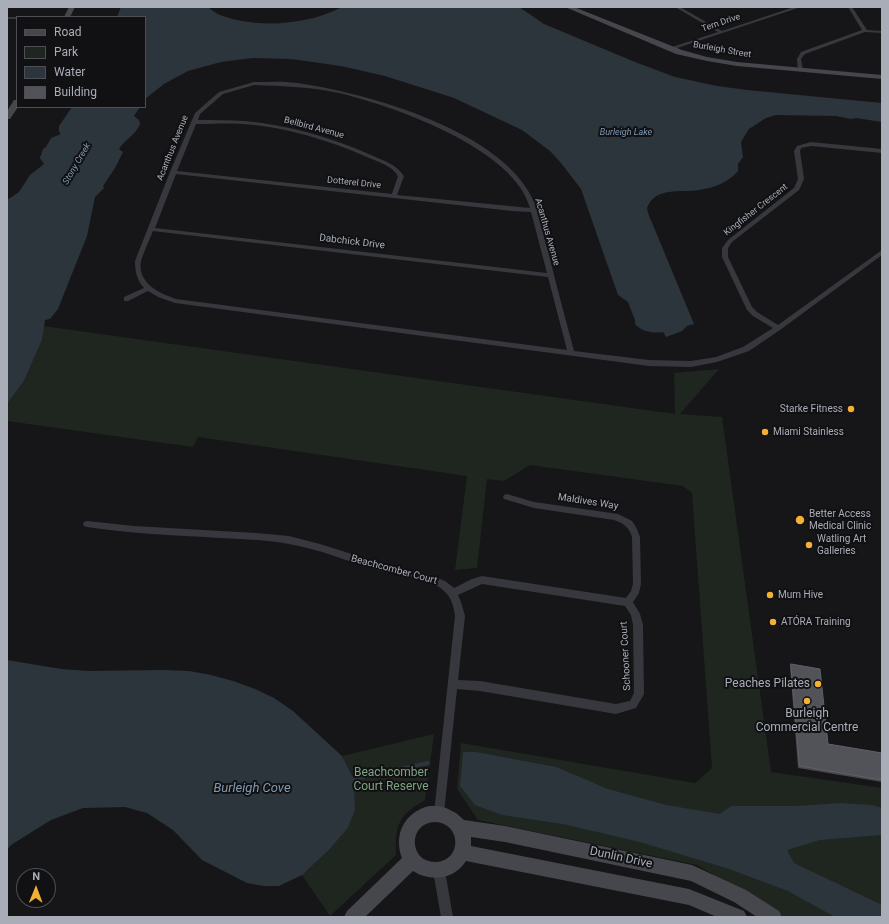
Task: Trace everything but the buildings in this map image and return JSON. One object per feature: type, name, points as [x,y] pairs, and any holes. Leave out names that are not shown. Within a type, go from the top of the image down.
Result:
[{"type":"street","points":[[68,16],[72,7]]},
{"type":"street","name":"Burleigh Street","points":[[568,7],[671,49],[698,57],[723,62],[882,77]]},
{"type":"street","points":[[677,7],[721,32]]},
{"type":"street","name":"Tern Drive","points":[[671,49],[799,7]]},
{"type":"street","points":[[850,7],[865,31]]},
{"type":"street","points":[[800,70],[799,59],[803,53],[865,31],[882,32]]},
{"type":"street","name":"Acanthus Avenue","points":[[147,289],[141,279],[137,266],[139,254],[194,122],[203,105],[213,96],[228,88],[247,83],[285,82],[349,94],[422,118],[457,134],[481,148],[499,161],[516,178],[526,193],[534,210],[571,352]]},
{"type":"street","points":[[7,117],[16,104]]},
{"type":"street","name":"Bellbird Avenue","points":[[194,122],[249,123],[269,126],[310,135],[346,146],[390,166],[399,172],[401,176],[394,196]]},
{"type":"street","name":"Kingfisher Crescent","points":[[778,328],[755,314],[749,308],[725,257],[724,249],[726,245],[739,233],[797,189],[801,179],[797,150],[799,147],[811,144],[882,151]]},
{"type":"street","name":"Dotterel Drive","points":[[173,172],[512,209],[534,210]]},
{"type":"street","name":"Dabchick Drive","points":[[150,229],[550,275]]},
{"type":"street","points":[[126,299],[147,289],[175,301],[660,364],[691,364],[717,359],[746,349],[778,328],[882,252]]},
{"type":"street","name":"Maldives Way","points":[[507,497],[534,505],[620,518],[630,524],[635,531],[636,537],[637,584],[635,592],[628,602]]},
{"type":"street","name":"Beachcomber Court","points":[[87,524],[128,530],[241,536],[299,542],[382,568],[436,580],[442,583],[453,593]]},
{"type":"street","points":[[439,813],[460,616],[458,603],[453,593],[482,580],[628,602]]},
{"type":"street","name":"Schooner Court","points":[[453,684],[480,686],[608,708],[628,708],[636,701],[640,690],[637,620],[628,602]]},
{"type":"street","points":[[439,813],[447,815],[454,820],[462,835],[461,852],[453,864],[439,871],[424,869],[413,860],[407,843],[408,834],[411,827],[423,815],[439,813]]},
{"type":"street","name":"Dunlin Drive","points":[[459,827],[505,834],[692,873],[740,896],[773,917]]},
{"type":"street","points":[[461,852],[689,896],[738,917]]},
{"type":"street","points":[[353,917],[413,860]]},
{"type":"street","points":[[439,871],[447,917]]},
{"type":"green space","points":[[43,326],[675,414],[674,373],[719,369],[680,414],[722,417],[771,772],[882,788],[882,917],[783,917],[697,865],[478,820],[457,789],[461,743],[695,783],[712,768],[692,493],[683,486],[530,465],[504,481],[487,479],[477,568],[455,570],[467,476],[198,437],[193,447],[7,421],[7,404],[24,381],[42,340]]},
{"type":"green space","name":"Beachcomber Court Reserve","points":[[434,734],[425,800],[409,811],[400,822],[396,836],[396,855],[330,916],[302,875],[329,850],[348,828],[355,810],[354,778],[342,756]]},
{"type":"water","name":"Burleigh Lake","points":[[205,6],[220,15],[234,19],[250,22],[282,23],[314,18],[342,7],[519,7],[544,24],[675,77],[717,86],[747,90],[882,103],[882,122],[836,116],[776,115],[766,118],[749,129],[741,142],[743,157],[738,164],[738,171],[730,178],[721,184],[705,189],[662,193],[656,196],[647,208],[648,213],[694,324],[687,326],[682,331],[666,337],[663,332],[655,333],[648,331],[635,324],[635,320],[628,302],[618,295],[581,189],[550,151],[522,130],[454,98],[385,76],[341,66],[291,59],[253,58],[221,62],[188,71],[164,84],[146,98],[146,16],[117,16],[121,7]]},
{"type":"water","name":"Stony Creek","points":[[71,108],[139,108],[134,116],[139,120],[140,124],[136,131],[119,149],[123,152],[115,168],[103,186],[104,188],[95,197],[87,236],[58,309],[50,319],[45,320],[42,340],[24,381],[7,404],[7,200],[19,192],[30,175],[44,164],[40,158],[43,149],[46,147],[51,138],[61,134],[59,132],[59,126]]},
{"type":"water","name":"Burleigh Cove","points":[[7,660],[61,669],[88,671],[189,671],[233,681],[274,698],[293,711],[342,756],[354,779],[355,810],[348,828],[329,850],[302,875],[279,886],[264,886],[247,883],[202,860],[173,830],[147,813],[125,807],[83,808],[51,820],[11,845],[7,850]]},
{"type":"water","points":[[463,752],[476,752],[556,767],[608,789],[666,805],[720,814],[731,806],[796,806],[841,803],[872,805],[882,808],[882,835],[820,840],[787,850],[794,863],[882,905],[882,917],[835,917],[788,891],[729,869],[640,842],[563,824],[502,815],[475,805],[460,786]]},
{"type":"waterway","points":[[354,779],[428,763]]},
{"type":"place","name":"Starke Fitness","points":[[851,409]]},
{"type":"place","name":"Miami Stainless","points":[[765,432]]},
{"type":"place","name":"Better Access Medical Clinic","points":[[800,520]]},
{"type":"place","name":"Watling Art Galleries","points":[[809,545]]},
{"type":"place","name":"Mum Hive","points":[[770,595]]},
{"type":"place","name":"ATÓRA Training","points":[[773,622]]},
{"type":"place","name":"Peaches Pilates","points":[[818,684]]},
{"type":"place","name":"Burleigh Commercial Centre","points":[[807,701]]}]
